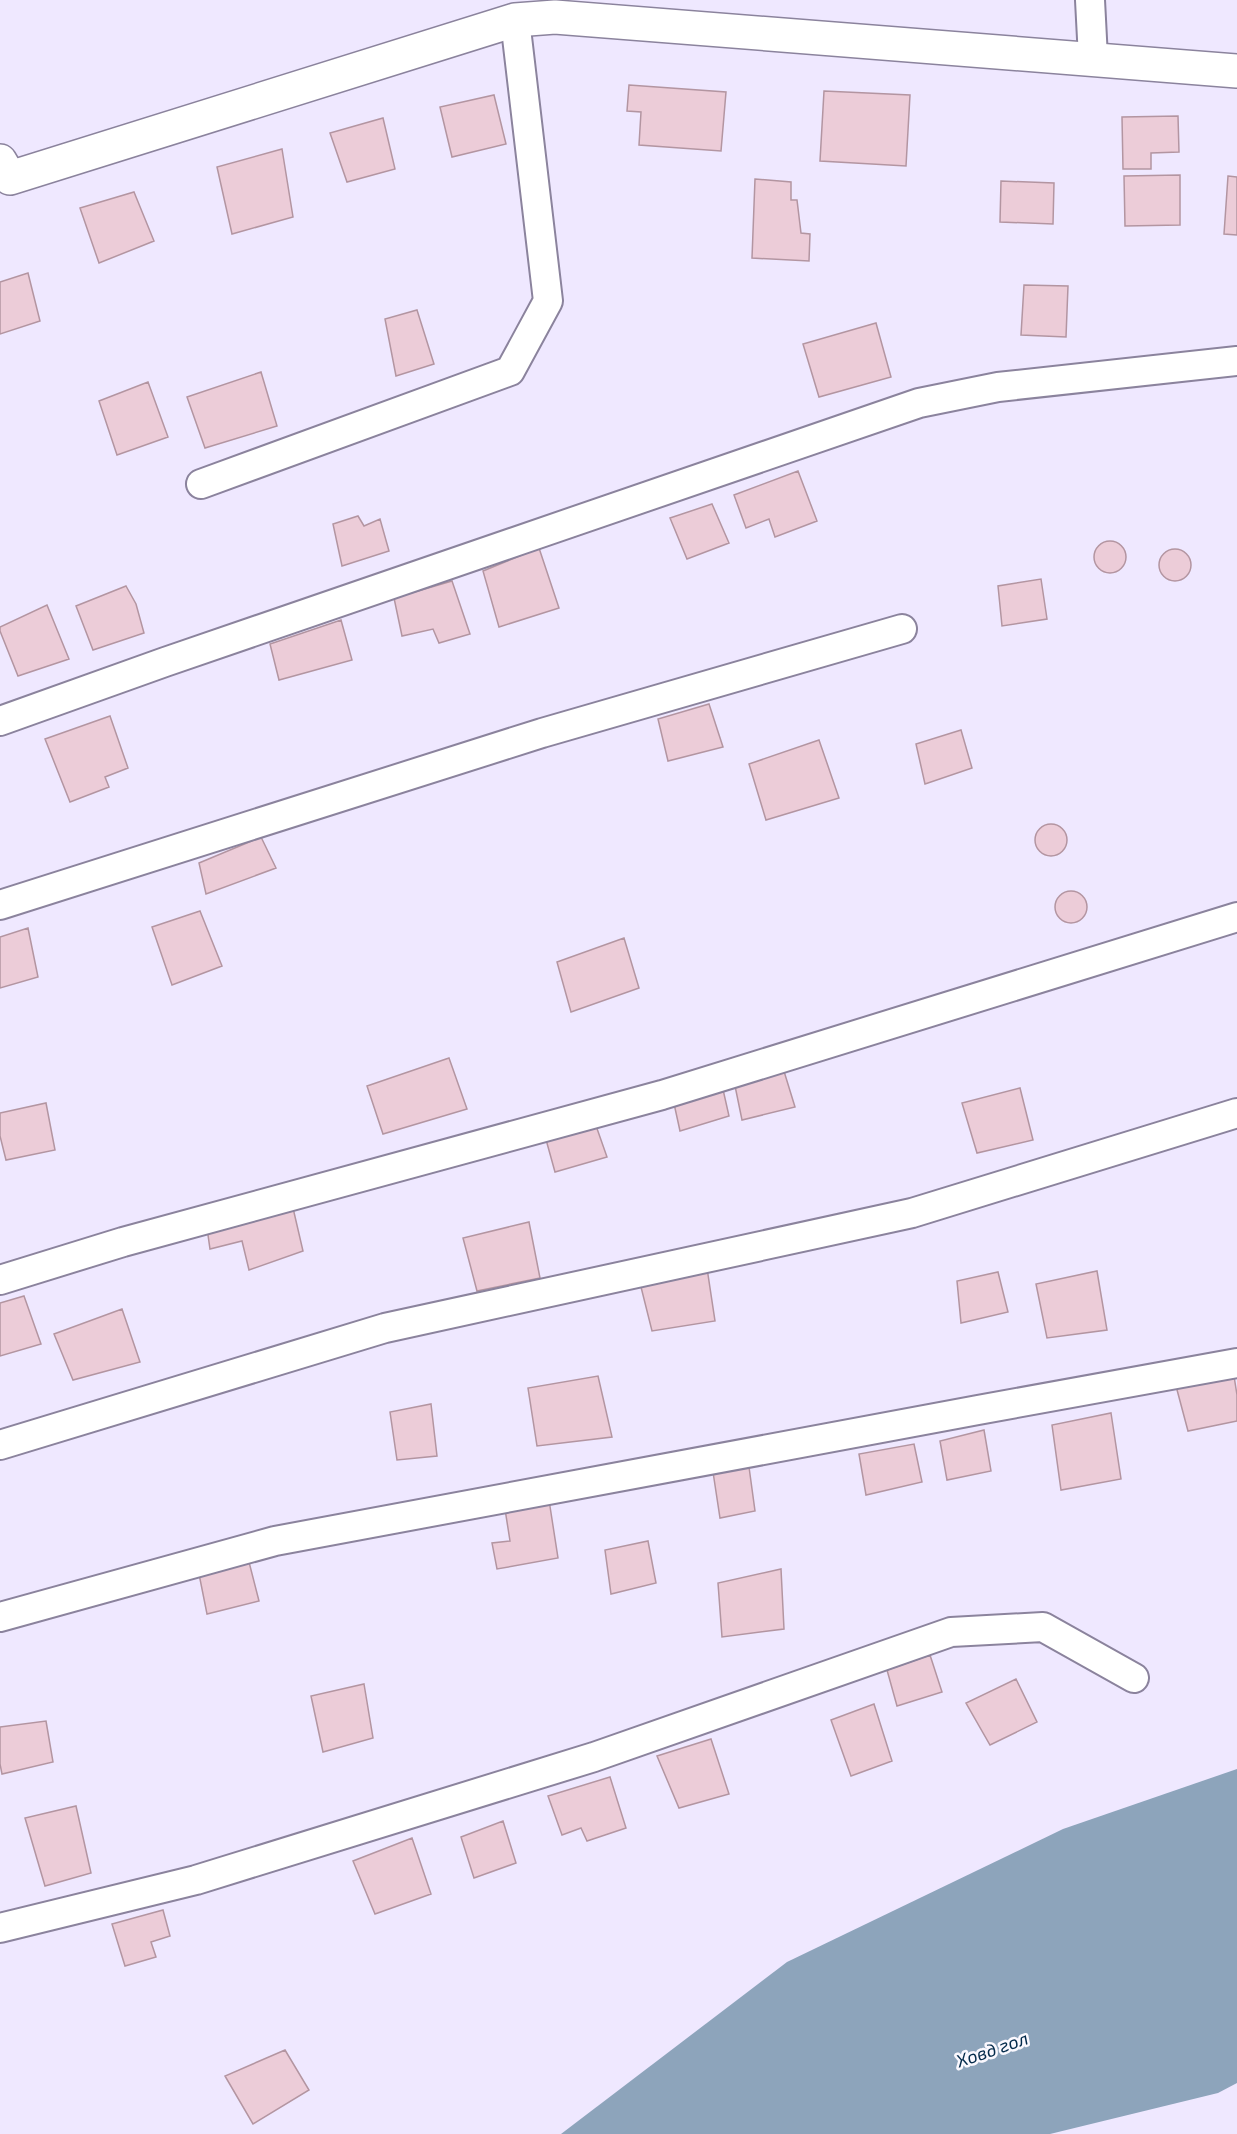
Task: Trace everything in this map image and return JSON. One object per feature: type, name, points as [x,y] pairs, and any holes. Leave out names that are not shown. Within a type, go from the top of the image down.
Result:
[{"type":"street","points":[[1090,0],[1094,58]]},
{"type":"street","points":[[3,174],[515,20],[555,17],[1237,71]]},
{"type":"street","points":[[201,484],[510,371],[548,301],[515,20]]},
{"type":"street","points":[[0,722],[199,650],[919,403],[998,387],[1237,361]]},
{"type":"street","points":[[0,905],[542,733],[902,629]]},
{"type":"street","points":[[0,1280],[123,1242],[662,1095],[1237,917]]},
{"type":"street","points":[[0,1445],[385,1328],[912,1213],[1237,1113]]},
{"type":"street","points":[[0,1617],[275,1541],[1237,1363]]},
{"type":"street","points":[[0,1928],[196,1880],[594,1757],[951,1632],[1043,1627],[1134,1678]]},
{"type":"water","name":"Ховд гол","points":[[1237,1769],[1237,2083],[1218,2093],[1050,2134],[561,2134],[787,1962],[1063,1829]]},
{"type":"building","points":[[629,85],[726,92],[721,151],[639,145],[641,112],[627,111]]},
{"type":"building","points":[[824,91],[910,95],[906,166],[820,161]]},
{"type":"building","points":[[494,95],[506,144],[452,157],[440,107]]},
{"type":"building","points":[[1178,116],[1179,152],[1151,153],[1151,169],[1123,169],[1122,117]]},
{"type":"building","points":[[383,118],[395,169],[347,182],[330,133]]},
{"type":"building","points":[[282,149],[293,217],[232,234],[217,167]]},
{"type":"building","points":[[1180,175],[1180,225],[1125,226],[1124,176]]},
{"type":"building","points":[[1228,176],[1237,177],[1237,235],[1224,234]]},
{"type":"building","points":[[755,179],[791,182],[791,200],[797,200],[801,233],[810,234],[809,261],[752,258]]},
{"type":"building","points":[[1001,181],[1054,183],[1053,224],[1000,222]]},
{"type":"building","points":[[134,192],[154,241],[99,263],[80,208]]},
{"type":"building","points":[[28,273],[40,321],[0,334],[0,282]]},
{"type":"building","points":[[1024,285],[1068,286],[1066,337],[1021,335]]},
{"type":"building","points":[[417,310],[434,364],[396,376],[385,319]]},
{"type":"building","points":[[876,323],[891,377],[819,397],[803,344]]},
{"type":"building","points":[[261,372],[277,426],[205,448],[187,397]]},
{"type":"building","points":[[148,382],[168,437],[117,455],[99,401]]},
{"type":"building","points":[[798,471],[817,521],[775,537],[769,519],[746,528],[734,495]]},
{"type":"building","points":[[712,504],[729,543],[687,559],[670,518]]},
{"type":"building","points":[[358,516],[364,526],[380,519],[389,551],[342,566],[333,524]]},
{"type":"building","points":[[1110,541],[1121,546],[1126,557],[1121,568],[1110,573],[1099,568],[1094,557],[1099,546]]},
{"type":"building","points":[[539,548],[559,608],[499,627],[483,571]]},
{"type":"building","points":[[1175,549],[1186,554],[1191,565],[1186,576],[1175,581],[1164,576],[1159,565],[1164,554]]},
{"type":"building","points":[[1041,579],[1047,619],[1002,626],[998,586]]},
{"type":"building","points":[[452,581],[470,634],[439,643],[433,629],[402,636],[394,598]]},
{"type":"building","points":[[126,586],[136,604],[144,633],[93,650],[76,606]]},
{"type":"building","points":[[47,605],[69,659],[18,676],[0,627]]},
{"type":"building","points":[[341,620],[352,660],[279,680],[270,644]]},
{"type":"building","points":[[709,704],[723,747],[668,761],[658,719]]},
{"type":"building","points":[[110,716],[128,768],[105,777],[109,787],[70,802],[45,739]]},
{"type":"building","points":[[961,730],[972,768],[925,784],[916,744]]},
{"type":"building","points":[[819,740],[839,798],[766,820],[749,764]]},
{"type":"building","points":[[1051,824],[1062,829],[1067,840],[1062,851],[1051,856],[1040,851],[1035,840],[1040,829]]},
{"type":"building","points":[[261,837],[276,868],[206,894],[199,863]]},
{"type":"building","points":[[1071,891],[1082,896],[1087,907],[1082,918],[1071,923],[1060,918],[1055,907],[1060,896]]},
{"type":"building","points":[[200,911],[222,966],[172,985],[152,927]]},
{"type":"building","points":[[28,928],[38,977],[0,988],[0,937]]},
{"type":"building","points":[[624,938],[639,988],[571,1012],[557,962]]},
{"type":"building","points":[[449,1058],[467,1109],[383,1134],[367,1086]]},
{"type":"building","points":[[783,1068],[795,1107],[742,1120],[734,1081]]},
{"type":"building","points":[[722,1085],[729,1116],[680,1131],[673,1099]]},
{"type":"building","points":[[1020,1088],[1033,1140],[977,1153],[962,1103]]},
{"type":"building","points":[[46,1103],[55,1150],[6,1160],[0,1136],[0,1113]]},
{"type":"building","points":[[594,1120],[607,1157],[555,1172],[545,1136]]},
{"type":"building","points":[[293,1208],[303,1251],[249,1270],[242,1241],[210,1249],[207,1228]]},
{"type":"building","points":[[529,1222],[540,1278],[477,1291],[463,1238]]},
{"type":"building","points":[[707,1268],[715,1321],[652,1331],[641,1287]]},
{"type":"building","points":[[1097,1271],[1107,1330],[1047,1338],[1036,1284]]},
{"type":"building","points":[[998,1272],[1008,1312],[961,1323],[957,1281]]},
{"type":"building","points":[[24,1296],[41,1344],[0,1356],[0,1303]]},
{"type":"building","points":[[122,1309],[140,1362],[73,1380],[54,1334]]},
{"type":"building","points":[[598,1376],[612,1437],[537,1446],[528,1388]]},
{"type":"building","points":[[1234,1376],[1237,1421],[1188,1431],[1176,1386]]},
{"type":"building","points":[[431,1404],[437,1456],[397,1460],[390,1412]]},
{"type":"building","points":[[1111,1413],[1121,1479],[1061,1490],[1052,1425]]},
{"type":"building","points":[[984,1430],[991,1471],[947,1480],[940,1441]]},
{"type":"building","points":[[914,1444],[922,1482],[866,1495],[859,1454]]},
{"type":"building","points":[[749,1467],[755,1511],[720,1518],[713,1472]]},
{"type":"building","points":[[549,1500],[558,1558],[497,1569],[492,1543],[510,1541],[505,1509]]},
{"type":"building","points":[[648,1541],[656,1583],[611,1594],[605,1550]]},
{"type":"building","points":[[249,1562],[259,1601],[207,1614],[199,1574]]},
{"type":"building","points":[[781,1569],[784,1629],[722,1637],[718,1583]]},
{"type":"building","points":[[930,1655],[942,1692],[897,1706],[887,1670]]},
{"type":"building","points":[[1016,1679],[1037,1722],[990,1745],[966,1703]]},
{"type":"building","points":[[364,1684],[373,1738],[323,1752],[311,1696]]},
{"type":"building","points":[[874,1704],[892,1761],[851,1776],[831,1720]]},
{"type":"building","points":[[46,1721],[53,1762],[2,1774],[0,1727]]},
{"type":"building","points":[[711,1739],[729,1794],[679,1808],[657,1756]]},
{"type":"building","points":[[610,1777],[626,1828],[587,1841],[581,1828],[562,1835],[548,1796]]},
{"type":"building","points":[[76,1806],[91,1873],[45,1886],[25,1818]]},
{"type":"building","points":[[503,1821],[516,1863],[474,1878],[461,1837]]},
{"type":"building","points":[[412,1838],[431,1894],[375,1914],[353,1861]]},
{"type":"building","points":[[163,1910],[170,1936],[151,1942],[156,1957],[125,1966],[112,1924]]},
{"type":"building","points":[[285,2050],[309,2090],[253,2124],[225,2076]]}]
